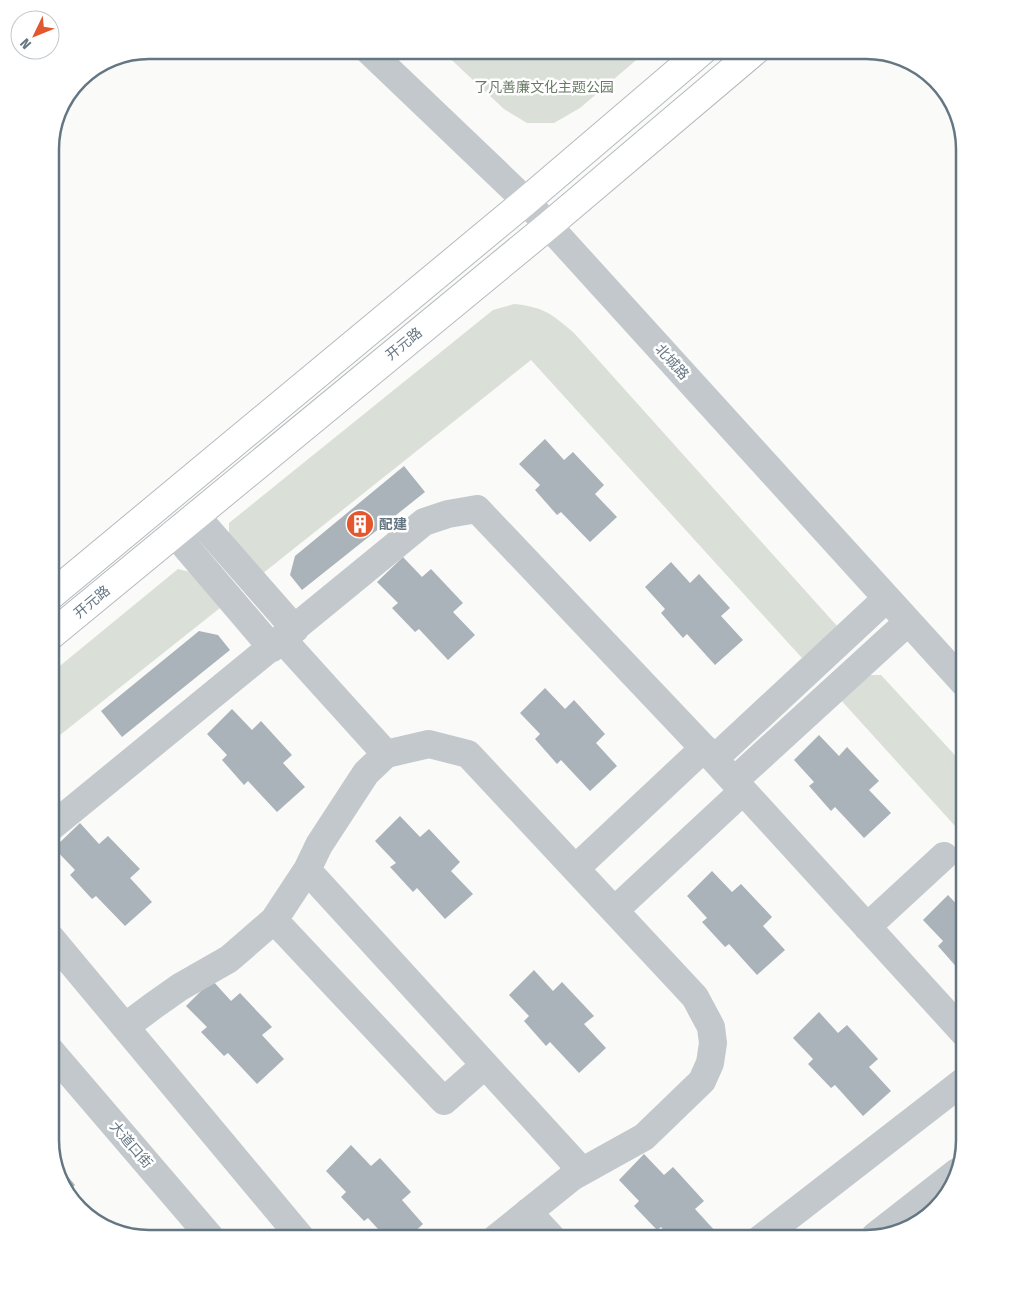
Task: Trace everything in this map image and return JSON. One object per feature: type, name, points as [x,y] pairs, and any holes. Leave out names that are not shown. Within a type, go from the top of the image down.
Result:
[{"type":"main road","points":[[59,589],[526,202],[692,59]]},
{"type":"main road","name":"开元路","points":[[59,629],[548,226],[745,59]]},
{"type":"street","name":"北城路","points":[[377,59],[526,202],[956,674]]},
{"type":"street","points":[[59,821],[424,522],[448,514],[477,509],[739,786],[956,1024]]},
{"type":"street","points":[[196,516],[283,638]]},
{"type":"street","points":[[174,534],[283,638],[386,754]]},
{"type":"street","points":[[576,868],[887,598]]},
{"type":"street","points":[[615,910],[739,786],[908,622]]},
{"type":"street","points":[[125,1028],[180,987],[229,959],[274,920],[307,870],[319,845],[366,773],[386,754],[429,744],[468,754],[696,997],[711,1027],[713,1043],[710,1063],[702,1081],[644,1137],[582,1171],[506,1230]]},
{"type":"street","points":[[867,927],[944,856]]},
{"type":"street","points":[[307,870],[582,1171]]},
{"type":"street","points":[[274,920],[444,1101],[485,1065]]},
{"type":"street","points":[[59,948],[294,1230]]},
{"type":"street","name":"大道口街","points":[[59,1064],[204,1230]]},
{"type":"street","points":[[772,1230],[956,1087]]},
{"type":"street","points":[[886,1228],[947,1180]]},
{"type":"street","points":[[528,1212],[545,1230]]},
{"type":"green space","name":"了凡善廉文化主题公园","points":[[451,59],[637,59],[580,108],[554,123],[527,123],[504,109]]},
{"type":"green space","points":[[514,304],[533,307],[547,312],[574,333],[837,626],[802,658],[531,360],[262,574],[229,534],[229,523],[493,310]]},
{"type":"green space","points":[[178,569],[190,572],[225,604],[59,736],[59,667]]},
{"type":"green space","points":[[870,675],[881,675],[956,756],[956,827],[840,699]]},
{"type":"building","points":[[545,439],[564,460],[573,452],[604,485],[595,494],[617,517],[590,542],[561,512],[557,515],[535,490],[540,485],[519,464]]},
{"type":"building","name":"配建","points":[[404,466],[425,492],[302,590],[290,575],[295,556]]},
{"type":"building","points":[[403,557],[422,577],[431,569],[463,603],[453,612],[475,635],[448,660],[419,629],[415,632],[392,608],[398,603],[377,582]]},
{"type":"building","points":[[671,562],[690,583],[699,574],[730,608],[721,616],[743,640],[715,665],[687,634],[683,638],[661,613],[665,609],[645,587]]},
{"type":"building","points":[[199,631],[218,635],[230,650],[122,737],[101,711]]},
{"type":"building","points":[[545,688],[565,709],[574,700],[605,734],[596,743],[617,766],[590,791],[561,760],[557,764],[535,739],[540,734],[520,713]]},
{"type":"building","points":[[232,709],[252,730],[261,721],[292,755],[283,763],[305,787],[277,812],[248,781],[244,785],[222,760],[227,755],[207,734]]},
{"type":"building","points":[[819,735],[839,756],[847,747],[879,781],[869,790],[891,813],[864,838],[835,807],[831,811],[809,786],[814,782],[794,760]]},
{"type":"building","points":[[400,816],[420,837],[429,829],[460,862],[451,871],[473,894],[445,919],[417,888],[413,892],[390,867],[396,863],[375,841]]},
{"type":"building","points":[[80,823],[99,844],[108,836],[140,869],[130,878],[152,902],[125,926],[96,896],[92,899],[70,875],[75,870],[59,853],[59,843]]},
{"type":"building","points":[[712,871],[732,892],[741,884],[772,917],[763,926],[785,950],[757,975],[729,944],[725,947],[702,922],[707,918],[687,896]]},
{"type":"building","points":[[948,895],[956,903],[956,966],[938,946],[943,941],[923,920]]},
{"type":"building","points":[[534,970],[553,991],[562,982],[594,1016],[584,1024],[606,1048],[579,1073],[550,1042],[546,1046],[524,1021],[529,1016],[509,995]]},
{"type":"building","points":[[212,980],[231,1001],[240,993],[272,1027],[262,1035],[284,1059],[257,1084],[228,1053],[224,1056],[201,1032],[207,1027],[186,1006]]},
{"type":"building","points":[[819,1012],[838,1033],[847,1025],[878,1059],[869,1067],[891,1091],[863,1116],[835,1085],[831,1088],[808,1064],[813,1059],[793,1038]]},
{"type":"building","points":[[351,1145],[371,1166],[380,1158],[411,1192],[402,1200],[423,1224],[417,1230],[379,1230],[368,1218],[364,1221],[341,1197],[346,1192],[326,1171]]},
{"type":"building","points":[[644,1154],[664,1175],[673,1167],[704,1201],[695,1209],[714,1230],[664,1230],[661,1227],[657,1230],[634,1206],[639,1201],[619,1180]]},
{"type":"building","points":[[66,1174],[75,1185],[72,1187]]},
{"type":"place","name":"配建","points":[[360,524]]}]
